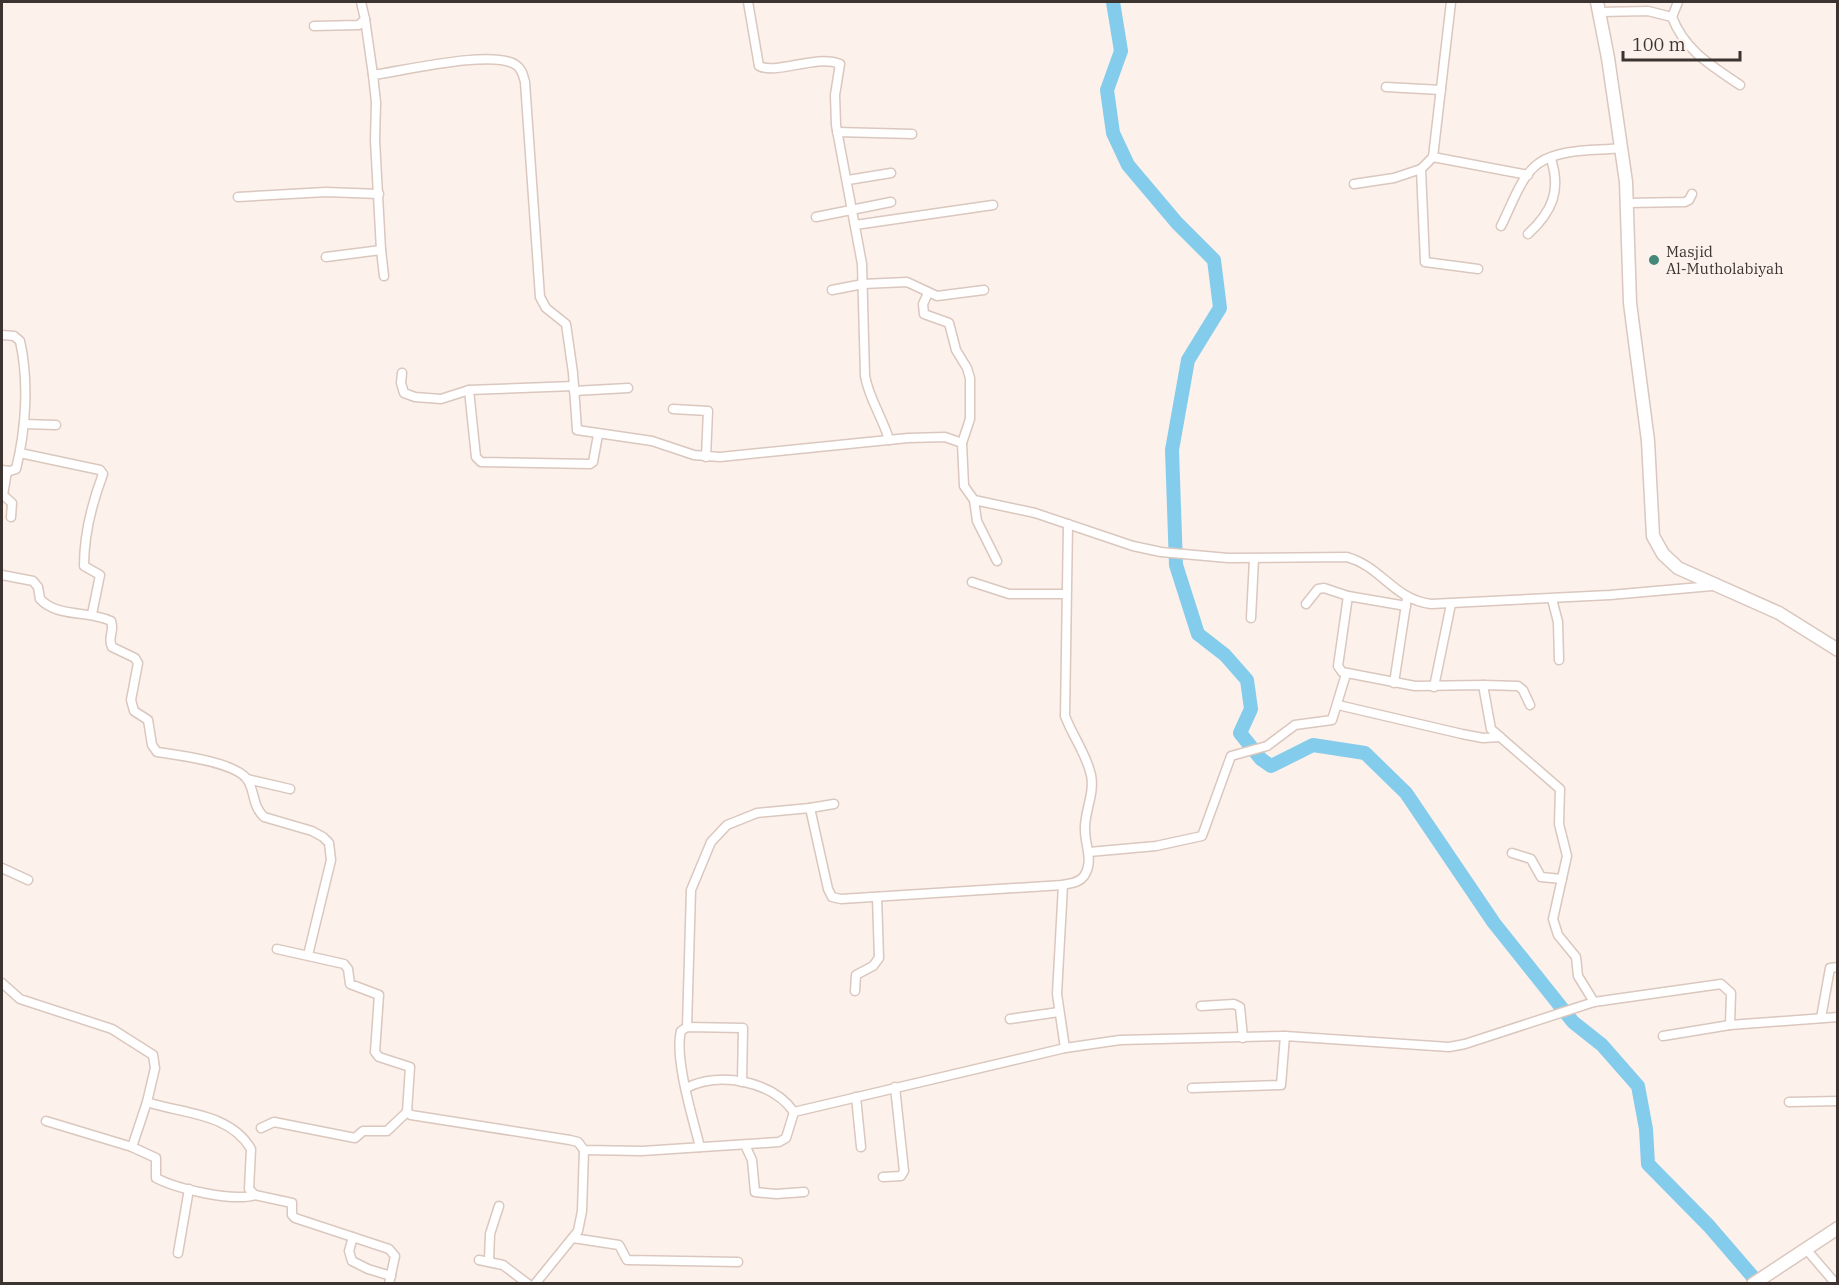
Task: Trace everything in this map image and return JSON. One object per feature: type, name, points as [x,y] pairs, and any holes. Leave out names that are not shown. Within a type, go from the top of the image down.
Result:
[{"type":"street","points":[[361,2],[376,102],[375,140],[384,276]]},
{"type":"street","points":[[748,2],[759,66],[770,69],[810,62],[840,64],[835,95],[837,132],[861,251],[867,393],[882,418],[889,440]]},
{"type":"street","points":[[1354,184],[1394,178],[1421,169],[1433,157],[1451,2]]},
{"type":"street","points":[[1672,17],[1678,2]]},
{"type":"street","points":[[1740,85],[1705,63],[1693,51],[1672,17],[1648,11],[1598,7],[1621,148],[1627,203],[1631,313],[1650,460],[1653,536],[1671,563],[1712,586],[1779,613],[1838,650]]},
{"type":"street","points":[[314,26],[359,25],[365,19]]},
{"type":"street","points":[[373,75],[411,70],[456,60],[494,59],[511,63],[522,72],[529,123],[539,288],[546,309],[566,324],[574,388],[575,427],[598,435],[652,441],[694,456],[706,457],[889,440],[945,437],[962,443]]},
{"type":"street","points":[[1386,87],[1441,90]]},
{"type":"street","points":[[837,132],[912,134]]},
{"type":"street","points":[[1501,226],[1528,176],[1539,163],[1562,154],[1621,148]]},
{"type":"street","points":[[1433,157],[1528,176]]},
{"type":"street","points":[[1528,234],[1538,224],[1556,192],[1557,184],[1551,159]]},
{"type":"street","points":[[1421,169],[1425,262],[1478,269]]},
{"type":"street","points":[[848,180],[891,172]]},
{"type":"street","points":[[238,197],[326,192],[379,194]]},
{"type":"street","points":[[1627,203],[1684,202],[1689,200],[1692,194]]},
{"type":"street","points":[[816,217],[891,202]]},
{"type":"street","points":[[855,225],[993,206]]},
{"type":"street","points":[[326,257],[381,250]]},
{"type":"street","points":[[832,290],[863,284],[908,282],[928,293],[944,296],[984,290]]},
{"type":"street","points":[[928,293],[923,304],[924,314],[950,323],[956,350],[968,368],[971,399],[970,419],[962,443],[964,486],[974,500],[977,521],[997,561]]},
{"type":"street","points":[[2,335],[17,338],[21,345],[24,424],[15,470],[4,470],[3,495],[12,503],[10,517]]},
{"type":"street","points":[[402,373],[402,388],[409,396],[441,399],[470,390],[628,388]]},
{"type":"street","points":[[470,390],[476,457],[481,462],[590,464],[593,462],[598,435]]},
{"type":"street","points":[[674,409],[708,411],[706,457]]},
{"type":"street","points":[[24,424],[56,425]]},
{"type":"street","points":[[20,453],[100,470],[103,474],[90,512],[84,557],[84,566],[100,576],[101,582],[92,614]]},
{"type":"street","points":[[974,500],[1035,513],[1133,546],[1186,556],[1254,559],[1347,557],[1361,562],[1406,602]]},
{"type":"street","points":[[810,808],[824,874],[832,897],[841,899],[1064,885],[1082,879],[1086,873],[1089,852],[1084,829],[1092,778],[1085,751],[1072,734],[1065,716],[1068,524]]},
{"type":"street","points":[[1251,618],[1254,559]]},
{"type":"street","points":[[2,575],[33,581],[38,586],[39,599],[59,611],[92,614],[111,621],[113,627],[109,638],[112,647],[135,658],[138,663],[131,700],[134,711],[148,720],[152,745],[157,752],[236,770],[247,779],[290,789]]},
{"type":"street","points":[[972,582],[1009,594],[1066,594]]},
{"type":"street","points":[[1306,604],[1318,589],[1324,588],[1348,596],[1451,604],[1552,599],[1712,586]]},
{"type":"street","points":[[1348,596],[1339,670],[1346,674],[1394,683],[1434,687],[1483,684],[1518,686],[1523,690],[1530,705]]},
{"type":"street","points":[[1552,599],[1558,622],[1559,660]]},
{"type":"street","points":[[1394,683],[1406,602]]},
{"type":"street","points":[[1434,687],[1451,604]]},
{"type":"street","points":[[1089,852],[1156,846],[1202,836],[1231,756],[1256,751],[1279,740],[1295,725],[1332,720],[1346,674]]},
{"type":"street","points":[[1483,684],[1489,725],[1560,789],[1560,829],[1567,850],[1553,912],[1554,925],[1558,935],[1576,957],[1578,976],[1594,1002]]},
{"type":"street","points":[[1338,705],[1462,734],[1483,738],[1500,737]]},
{"type":"street","points":[[247,779],[258,811],[264,817],[312,831],[329,843],[331,860],[308,956]]},
{"type":"street","points":[[687,1027],[691,890],[711,842],[728,825],[757,813],[834,804]]},
{"type":"street","points":[[1512,854],[1531,859],[1542,877],[1562,879]]},
{"type":"street","points":[[2,868],[28,880]]},
{"type":"street","points":[[1064,885],[1057,967],[1059,1012],[1065,1048]]},
{"type":"street","points":[[855,991],[856,975],[873,966],[879,958],[877,897]]},
{"type":"street","points":[[261,1128],[274,1122],[355,1138],[363,1131],[387,1131],[407,1112],[410,1067],[379,1057],[375,1052],[379,995],[350,984],[348,969],[344,964],[277,949]]},
{"type":"street","points":[[1821,1018],[1830,968],[1838,967]]},
{"type":"street","points":[[2,983],[20,999],[112,1029],[153,1055],[155,1068],[147,1102],[132,1147]]},
{"type":"street","points":[[794,1112],[1065,1048],[1134,1039],[1285,1036],[1449,1047],[1465,1044],[1594,1002],[1721,984],[1731,993],[1730,1025]]},
{"type":"street","points":[[1201,1006],[1234,1004],[1240,1007],[1243,1038]]},
{"type":"street","points":[[1010,1019],[1059,1012]]},
{"type":"street","points":[[1663,1036],[1730,1025],[1838,1017]]},
{"type":"street","points":[[700,1147],[686,1088],[679,1040],[681,1031],[687,1027],[743,1028],[742,1082]]},
{"type":"street","points":[[1192,1088],[1281,1085],[1285,1036]]},
{"type":"street","points":[[686,1088],[708,1081],[742,1082],[771,1090],[787,1102],[794,1112]]},
{"type":"street","points":[[883,1177],[901,1176],[904,1172],[895,1087]]},
{"type":"street","points":[[856,1097],[861,1147]]},
{"type":"street","points":[[1789,1102],[1838,1101]]},
{"type":"street","points":[[147,1102],[218,1121],[242,1136],[251,1149],[248,1186],[255,1195]]},
{"type":"street","points":[[407,1112],[417,1118],[570,1140],[578,1142],[584,1150],[580,1224],[573,1238],[535,1284]]},
{"type":"street","points":[[584,1150],[642,1151],[783,1141],[794,1112]]},
{"type":"street","points":[[45,1121],[132,1147],[156,1158],[156,1178],[189,1189],[241,1197],[255,1195],[290,1202],[293,1204],[293,1217],[353,1237],[393,1252],[395,1261],[390,1280],[352,1261],[349,1251],[353,1237]]},
{"type":"street","points":[[746,1145],[752,1160],[754,1192],[776,1194],[804,1192]]},
{"type":"street","points":[[178,1253],[189,1189]]},
{"type":"street","points":[[489,1260],[490,1234],[499,1206]]},
{"type":"street","points":[[1758,1281],[1838,1228]]},
{"type":"street","points":[[573,1238],[619,1245],[627,1260],[738,1262]]},
{"type":"street","points":[[1806,1249],[1836,1284]]},
{"type":"street","points":[[479,1260],[489,1260],[503,1265],[528,1284]]},
{"type":"waterway","points":[[1113,2],[1121,51],[1107,90],[1113,133],[1128,165],[1177,223],[1214,260],[1220,308],[1188,360],[1172,450],[1176,565],[1198,634],[1225,655],[1247,680],[1251,709],[1240,733],[1261,759],[1271,766],[1313,745],[1365,753],[1406,793],[1494,923],[1573,1022],[1602,1045],[1638,1086],[1646,1129],[1648,1164],[1709,1226],[1759,1284]]},
{"type":"place","name":"Masjid Al-Mutholabiyah","points":[[1654,260]]}]
